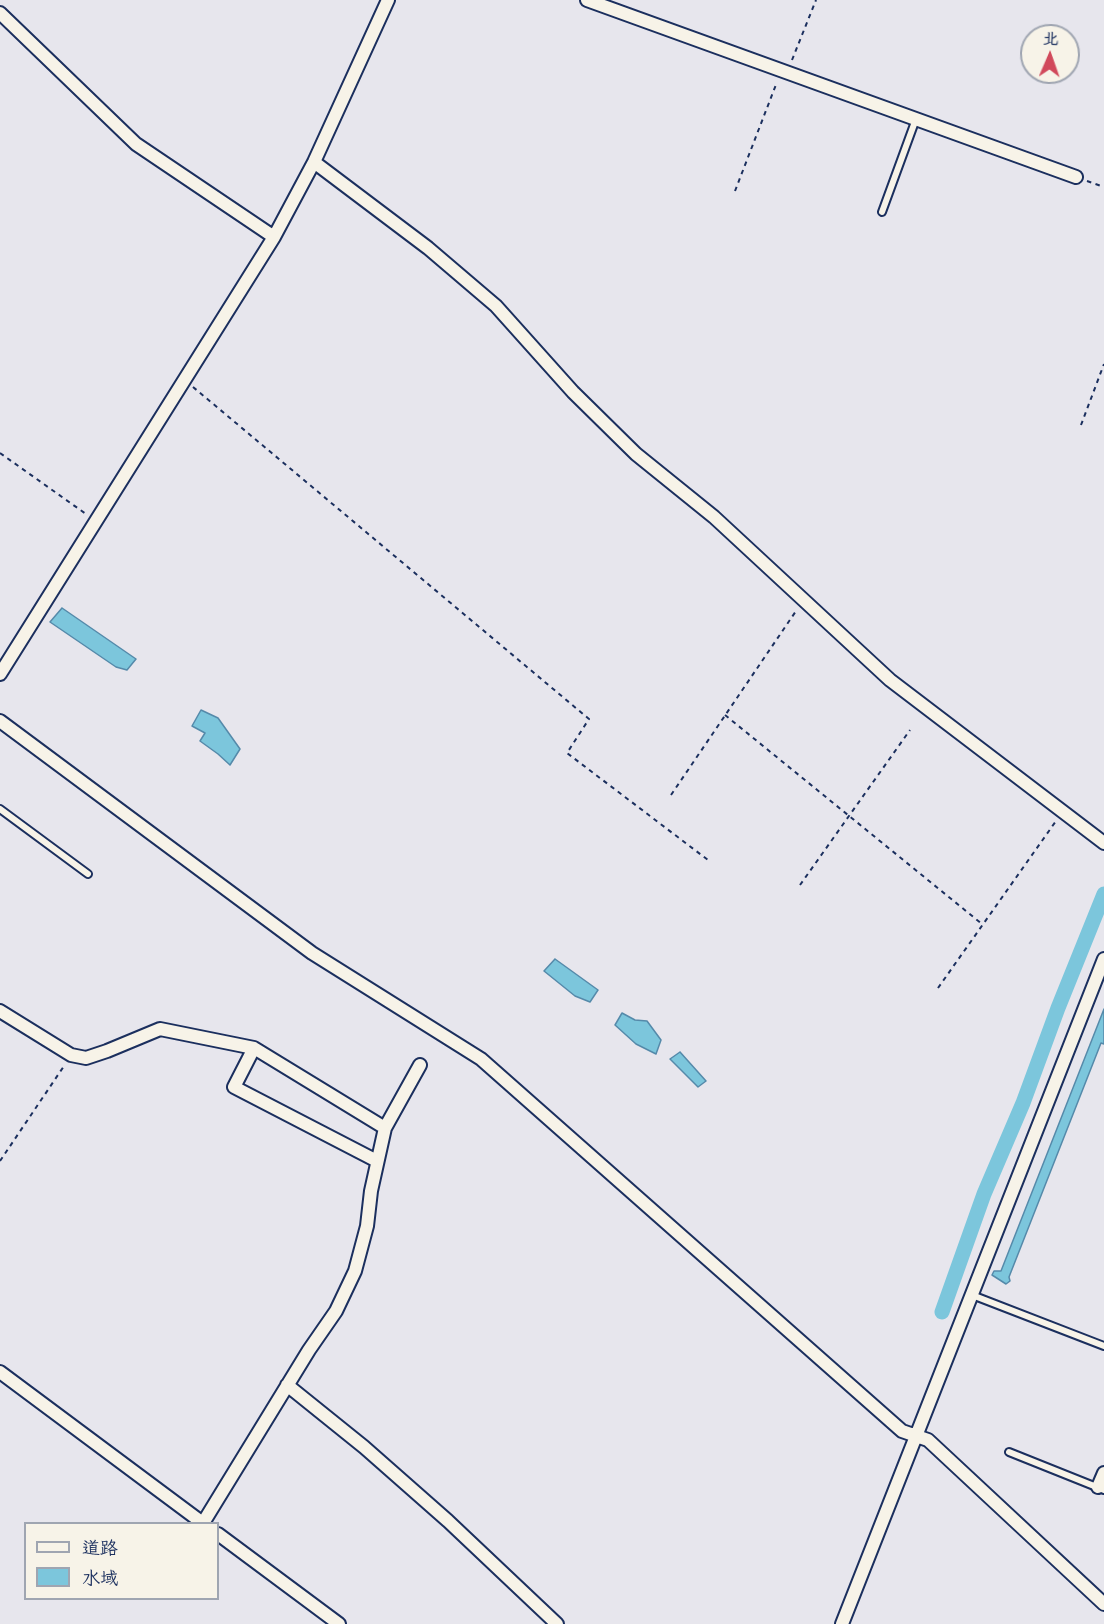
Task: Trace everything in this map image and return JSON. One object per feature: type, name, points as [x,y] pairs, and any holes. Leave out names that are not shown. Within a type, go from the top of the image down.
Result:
[{"type":"street","points":[[0,674],[274,237],[314,162],[388,0]]},
{"type":"street","points":[[587,0],[1076,177]]},
{"type":"street","points":[[0,13],[136,144],[274,237]]},
{"type":"street","points":[[314,162],[428,248],[496,306],[573,392],[636,453],[714,517],[890,680],[1104,843]]},
{"type":"street","points":[[0,721],[312,953],[481,1059],[902,1431],[928,1440],[1103,1602]]},
{"type":"street","points":[[842,1624],[1104,959]]},
{"type":"street","points":[[0,1011],[71,1055],[86,1058],[160,1029],[254,1048],[385,1128]]},
{"type":"street","points":[[254,1048],[234,1087],[377,1161]]},
{"type":"street","points":[[204,1522],[287,1385],[336,1311],[355,1271],[368,1227],[371,1191],[385,1128],[420,1065]]},
{"type":"street","points":[[0,1372],[202,1522]]},
{"type":"street","points":[[287,1385],[364,1447],[448,1521],[557,1624]]},
{"type":"street","points":[[1101,1488],[1104,1473]]},
{"type":"street","points":[[219,1535],[339,1624]]},
{"type":"lane","points":[[882,212],[916,119]]},
{"type":"lane","points":[[0,809],[88,874]]},
{"type":"lane","points":[[972,1295],[1104,1346]]},
{"type":"lane","points":[[1010,1452],[1101,1488]]},
{"type":"path","points":[[735,192],[779,78],[790,65],[816,0]]},
{"type":"path","points":[[1076,177],[1104,187]]},
{"type":"path","points":[[1081,425],[1104,364]]},
{"type":"path","points":[[183,379],[589,719],[567,753],[708,861]]},
{"type":"path","points":[[0,453],[95,521]]},
{"type":"path","points":[[671,795],[803,600]]},
{"type":"path","points":[[725,715],[982,924]]},
{"type":"path","points":[[800,885],[910,730]]},
{"type":"path","points":[[938,987],[1063,811]]},
{"type":"path","points":[[0,1161],[71,1055]]},
{"type":"water","points":[[62,608],[136,659],[127,670],[116,667],[50,622]]},
{"type":"water","points":[[201,710],[218,718],[240,749],[230,765],[200,741],[205,733],[192,726]]},
{"type":"water","points":[[555,959],[598,990],[590,1002],[575,996],[544,971]]},
{"type":"water","points":[[1104,1009],[1104,1044],[1101,1043],[1009,1277],[1010,1281],[1006,1284],[992,1275],[994,1271],[1001,1271]]},
{"type":"water","points":[[622,1013],[635,1020],[647,1021],[661,1040],[656,1054],[636,1044],[615,1025]]},
{"type":"water","points":[[680,1052],[706,1081],[698,1087],[670,1059]]},
{"type":"waterway","points":[[942,1312],[984,1194],[1023,1103],[1104,894]]}]
